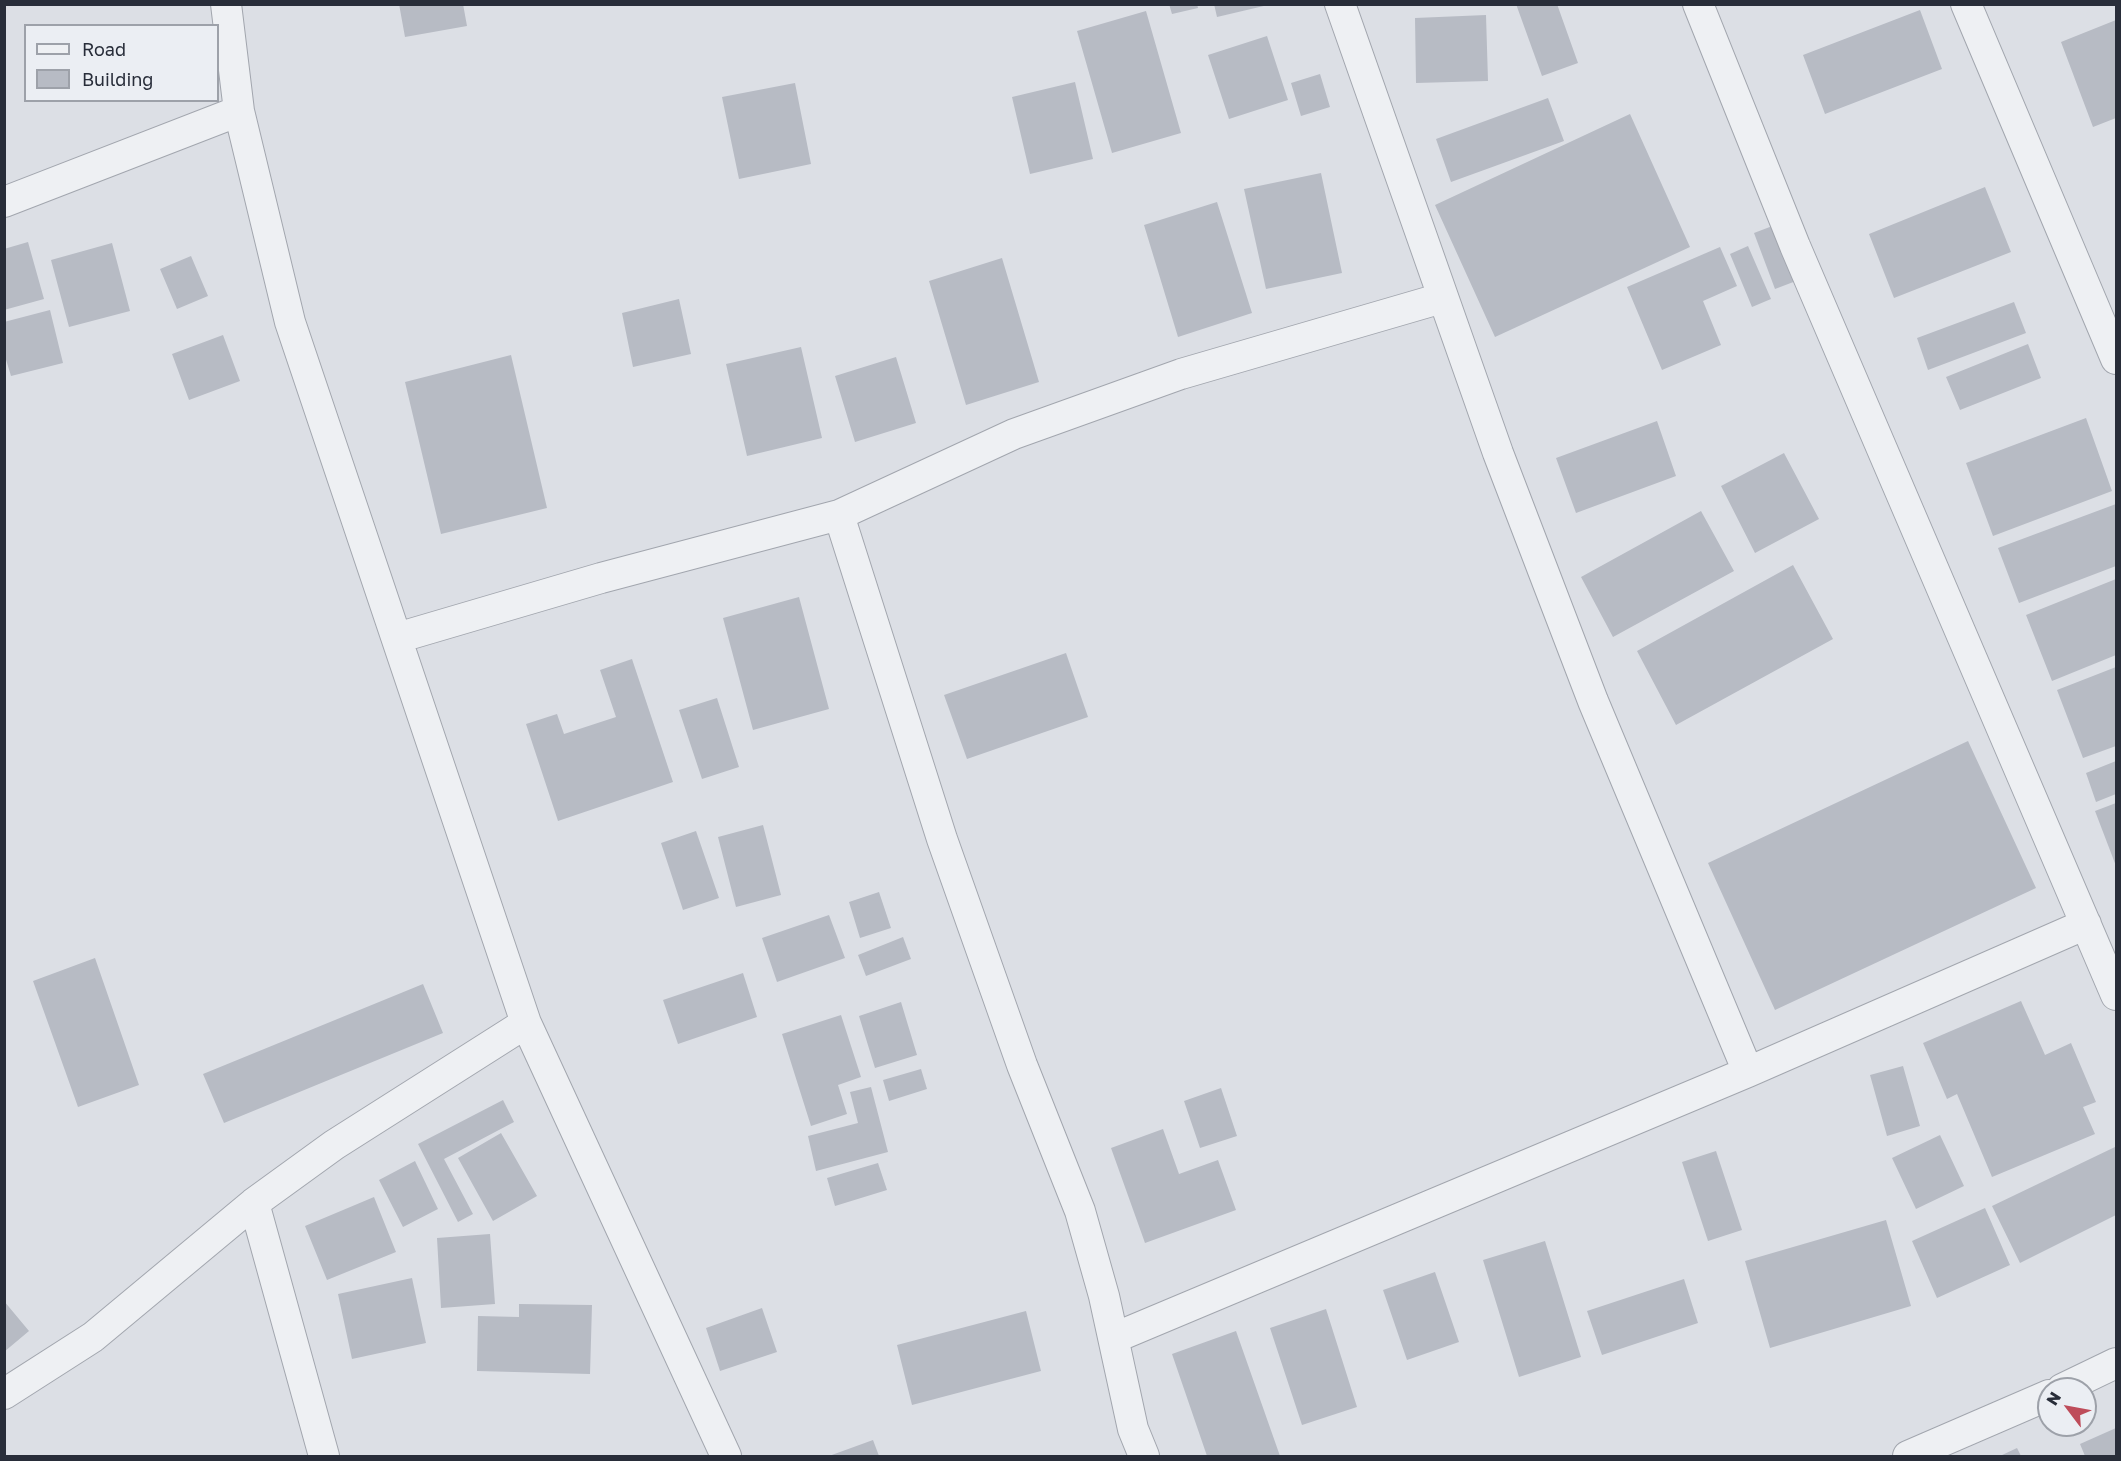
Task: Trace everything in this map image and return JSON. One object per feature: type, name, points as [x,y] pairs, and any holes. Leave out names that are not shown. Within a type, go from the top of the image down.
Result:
[{"type":"street","points":[[226,4],[239,111],[290,322],[526,1023],[726,1456]]},
{"type":"street","points":[[1340,4],[1498,453],[1593,701],[1748,1072]]},
{"type":"street","points":[[1698,4],[1795,246],[2116,995]]},
{"type":"street","points":[[1966,4],[2116,359]]},
{"type":"street","points":[[4,202],[239,111]]},
{"type":"street","points":[[397,638],[601,578],[839,515],[1014,434],[1181,374],[1442,297]]},
{"type":"street","points":[[839,515],[942,839],[1022,1065],[1080,1211],[1114,1338],[1133,1428],[1144,1456]]},
{"type":"street","points":[[1114,1338],[1748,1072],[2086,924]]},
{"type":"street","points":[[4,1394],[93,1337],[254,1203],[334,1145],[526,1023]]},
{"type":"street","points":[[254,1203],[324,1456]]},
{"type":"street","points":[[2087,1377],[2116,1363]]},
{"type":"street","points":[[1908,1456],[2037,1400]]},
{"type":"building","points":[[399,4],[463,4],[467,26],[405,37]]},
{"type":"building","points":[[1169,4],[1197,4],[1198,8],[1172,14]]},
{"type":"building","points":[[1214,4],[1268,4],[1268,5],[1217,17]]},
{"type":"building","points":[[1516,4],[1557,4],[1578,63],[1542,76]]},
{"type":"building","points":[[1920,10],[1942,69],[1825,114],[1803,55]]},
{"type":"building","points":[[1146,11],[1181,133],[1112,153],[1077,31]]},
{"type":"building","points":[[1486,15],[1488,81],[1416,83],[1415,18]]},
{"type":"building","points":[[2116,20],[2116,118],[2093,127],[2061,42]]},
{"type":"building","points":[[1267,36],[1288,100],[1229,119],[1208,55]]},
{"type":"building","points":[[1320,74],[1330,107],[1301,116],[1291,83]]},
{"type":"building","points":[[1075,82],[1093,159],[1030,174],[1012,97]]},
{"type":"building","points":[[795,83],[811,164],[739,179],[722,97]]},
{"type":"building","points":[[1548,98],[1564,141],[1451,182],[1436,139]]},
{"type":"building","points":[[1630,114],[1690,247],[1495,337],[1435,205]]},
{"type":"building","points":[[1321,173],[1342,273],[1266,289],[1244,189]]},
{"type":"building","points":[[1985,187],[2011,252],[1894,298],[1869,234]]},
{"type":"building","points":[[1217,202],[1252,313],[1178,337],[1144,225]]},
{"type":"building","points":[[1775,225],[1796,281],[1775,289],[1754,233]]},
{"type":"building","points":[[28,242],[44,299],[4,310],[4,249]]},
{"type":"building","points":[[112,243],[130,311],[69,327],[51,260]]},
{"type":"building","points":[[1748,246],[1771,299],[1752,307],[1730,254]]},
{"type":"building","points":[[1720,247],[1737,286],[1703,301],[1721,345],[1662,370],[1627,287]]},
{"type":"building","points":[[191,256],[208,296],[177,309],[160,269]]},
{"type":"building","points":[[1002,258],[1039,382],[966,405],[929,281]]},
{"type":"building","points":[[679,299],[691,354],[633,367],[622,313]]},
{"type":"building","points":[[2014,302],[2026,333],[1928,370],[1917,338]]},
{"type":"building","points":[[50,310],[63,363],[11,376],[4,353],[4,322]]},
{"type":"building","points":[[223,335],[240,381],[189,400],[172,354]]},
{"type":"building","points":[[2028,344],[2041,378],[1960,410],[1946,377]]},
{"type":"building","points":[[801,347],[822,438],[747,456],[726,364]]},
{"type":"building","points":[[511,355],[547,508],[441,534],[405,382]]},
{"type":"building","points":[[896,357],[916,423],[855,442],[835,376]]},
{"type":"building","points":[[2086,418],[2112,491],[1993,536],[1966,463]]},
{"type":"building","points":[[1657,421],[1676,476],[1576,513],[1556,458]]},
{"type":"building","points":[[1784,453],[1819,519],[1755,553],[1721,486]]},
{"type":"building","points":[[2116,504],[2116,566],[2019,603],[1998,548]]},
{"type":"building","points":[[1701,511],[1734,571],[1613,637],[1581,577]]},
{"type":"building","points":[[1793,565],[1833,639],[1676,725],[1637,651]]},
{"type":"building","points":[[2116,579],[2116,655],[2052,681],[2026,615]]},
{"type":"building","points":[[799,597],[829,709],[753,730],[723,618]]},
{"type":"building","points":[[1066,653],[1088,717],[967,759],[944,695]]},
{"type":"building","points":[[632,659],[673,782],[558,821],[526,724],[557,714],[564,734],[616,717],[600,670]]},
{"type":"building","points":[[2116,667],[2116,746],[2083,758],[2057,690]]},
{"type":"building","points":[[717,698],[739,767],[702,779],[679,710]]},
{"type":"building","points":[[1968,741],[2036,888],[1775,1010],[1708,863]]},
{"type":"building","points":[[2116,761],[2116,794],[2096,802],[2086,773]]},
{"type":"building","points":[[2116,803],[2116,866],[2095,811]]},
{"type":"building","points":[[763,825],[781,895],[736,907],[718,837]]},
{"type":"building","points":[[696,831],[719,898],[683,910],[661,843]]},
{"type":"building","points":[[879,892],[891,928],[860,938],[849,902]]},
{"type":"building","points":[[829,915],[845,958],[777,982],[762,938]]},
{"type":"building","points":[[903,937],[911,959],[866,976],[858,955]]},
{"type":"building","points":[[95,958],[139,1085],[78,1107],[33,981]]},
{"type":"building","points":[[743,973],[757,1017],[678,1044],[663,1000]]},
{"type":"building","points":[[423,984],[443,1033],[224,1123],[203,1074]]},
{"type":"building","points":[[2021,1001],[2045,1055],[2071,1043],[2096,1102],[2083,1107],[2095,1134],[1992,1177],[1957,1094],[1947,1099],[1923,1043]]},
{"type":"building","points":[[901,1002],[917,1055],[875,1068],[859,1016]]},
{"type":"building","points":[[841,1015],[861,1077],[838,1085],[847,1114],[811,1126],[782,1034]]},
{"type":"building","points":[[1903,1066],[1920,1126],[1887,1136],[1870,1075]]},
{"type":"building","points":[[921,1069],[927,1089],[889,1101],[883,1080]]},
{"type":"building","points":[[871,1087],[888,1152],[816,1171],[808,1136],[858,1123],[850,1092]]},
{"type":"building","points":[[1221,1088],[1237,1136],[1200,1148],[1184,1101]]},
{"type":"building","points":[[503,1100],[514,1122],[444,1159],[473,1214],[458,1222],[418,1144]]},
{"type":"building","points":[[1163,1129],[1179,1174],[1218,1160],[1236,1210],[1145,1243],[1111,1148]]},
{"type":"building","points":[[501,1133],[537,1196],[493,1221],[458,1158]]},
{"type":"building","points":[[1940,1135],[1964,1186],[1916,1209],[1892,1158]]},
{"type":"building","points":[[2115,1147],[2116,1215],[2020,1263],[1992,1206]]},
{"type":"building","points":[[1716,1151],[1742,1230],[1708,1241],[1682,1162]]},
{"type":"building","points":[[415,1161],[438,1209],[403,1227],[379,1180]]},
{"type":"building","points":[[878,1163],[887,1190],[835,1206],[827,1178]]},
{"type":"building","points":[[374,1197],[396,1252],[327,1280],[305,1226]]},
{"type":"building","points":[[1985,1208],[2010,1265],[1937,1298],[1912,1241]]},
{"type":"building","points":[[1886,1220],[1911,1306],[1770,1348],[1745,1261]]},
{"type":"building","points":[[490,1234],[495,1304],[441,1308],[437,1238]]},
{"type":"building","points":[[1545,1241],[1581,1357],[1519,1377],[1483,1260]]},
{"type":"building","points":[[1435,1272],[1459,1342],[1407,1360],[1383,1290]]},
{"type":"building","points":[[412,1278],[426,1343],[352,1359],[338,1294]]},
{"type":"building","points":[[1684,1279],[1698,1323],[1602,1355],[1587,1311]]},
{"type":"building","points":[[4,1301],[29,1331],[4,1352]]},
{"type":"building","points":[[519,1304],[592,1305],[590,1374],[477,1371],[478,1316],[519,1317]]},
{"type":"building","points":[[762,1308],[777,1352],[720,1371],[706,1328]]},
{"type":"building","points":[[1326,1309],[1357,1407],[1302,1425],[1270,1328]]},
{"type":"building","points":[[1026,1311],[1041,1371],[912,1405],[897,1345]]},
{"type":"building","points":[[1236,1331],[1280,1456],[1207,1456],[1172,1354]]},
{"type":"building","points":[[2116,1428],[2116,1456],[2085,1456],[2080,1444]]},
{"type":"building","points":[[873,1440],[879,1456],[829,1456]]},
{"type":"building","points":[[2017,1448],[2021,1456],[2000,1456]]}]
